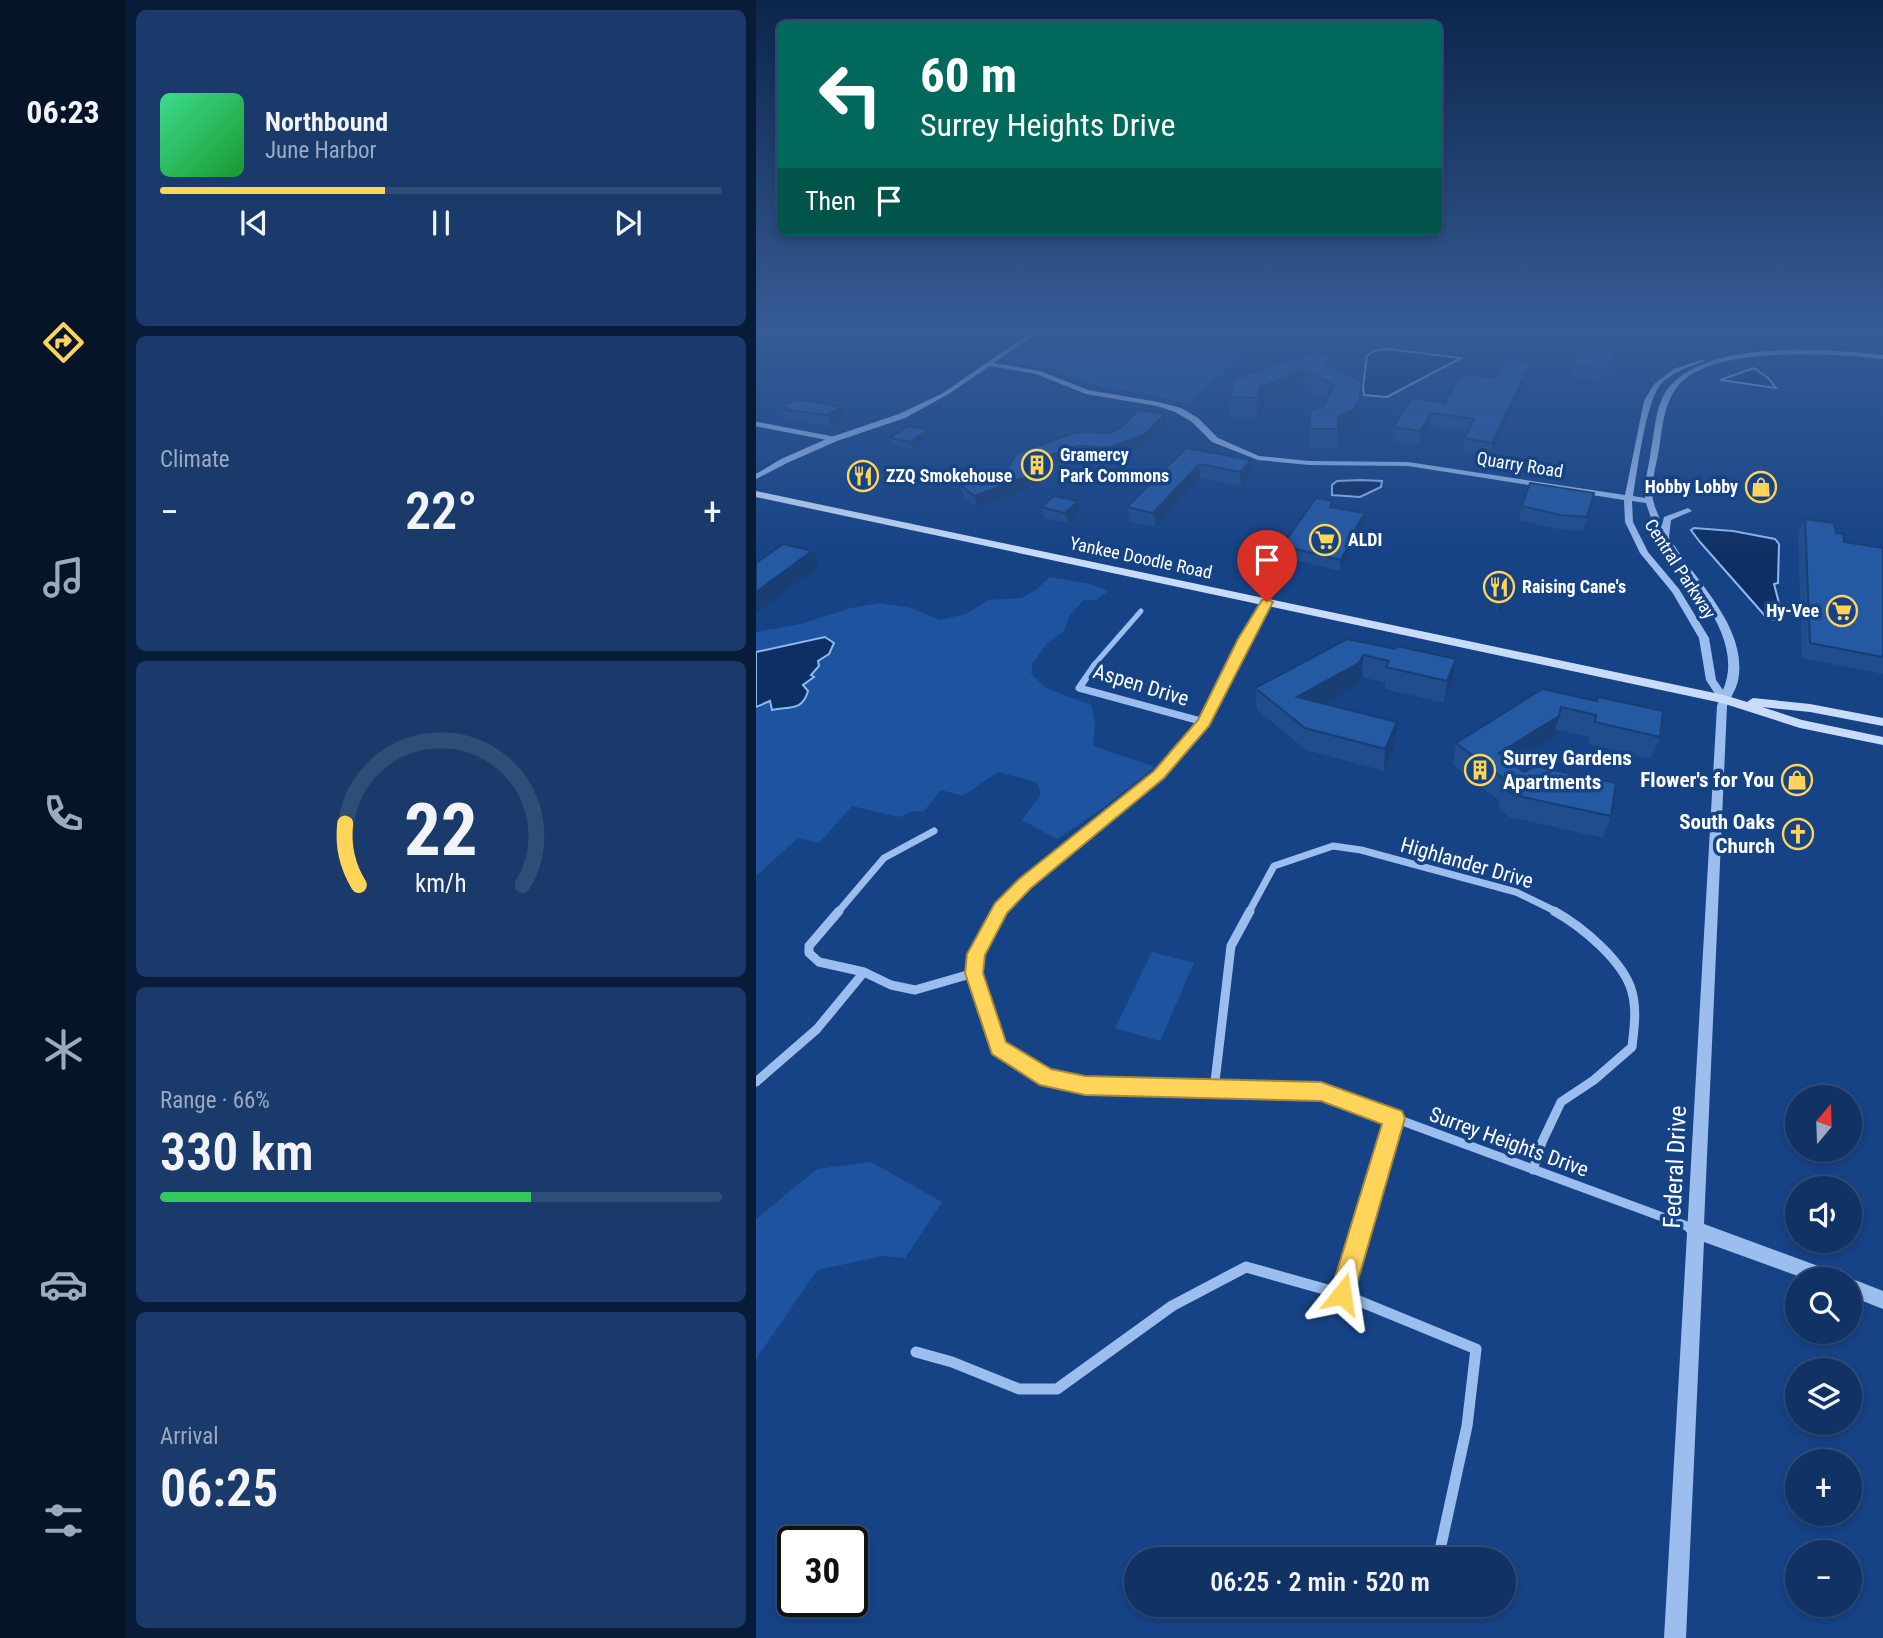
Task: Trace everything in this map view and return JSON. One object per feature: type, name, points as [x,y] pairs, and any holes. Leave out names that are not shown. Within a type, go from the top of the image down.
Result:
[{"type":"main road","name":"Yankee Doodle Road","points":[[756,494],[1724,699],[1810,708],[1883,722]]},
{"type":"main road","name":"Yankee Doodle Road","points":[[1724,699],[1800,724],[1883,741]]},
{"type":"street","points":[[756,477],[784,461],[834,439],[902,416],[925,404]]},
{"type":"street","name":"Quarry Road","points":[[1159,404],[1178,410],[1195,420],[1215,440],[1258,458],[1309,464],[1408,464],[1648,501]]},
{"type":"street","name":"Central Parkway","points":[[1647,404],[1628,498],[1629,523],[1644,553],[1676,591],[1704,638],[1711,680],[1724,699]]},
{"type":"street","name":"Central Parkway","points":[[1663,404],[1648,501],[1665,536],[1719,616],[1733,651],[1733,680],[1724,699]]},
{"type":"street","points":[[756,424],[834,439]]},
{"type":"street","points":[[1665,536],[1667,519],[1688,512]]},
{"type":"street","points":[[934,831],[884,858],[809,946],[809,953],[819,962],[864,972],[891,985],[915,990],[974,973],[976,954],[1001,908],[1025,883],[1159,775],[1204,722],[1245,639],[1267,602]]},
{"type":"street","name":"Aspen Drive","points":[[1142,611],[1092,668],[1079,688],[1204,722]]},
{"type":"street","name":"Federal Drive","points":[[1675,1638],[1724,699]]},
{"type":"street","name":"Highlander Drive","points":[[1214,1090],[1231,946],[1274,866],[1333,846],[1361,850],[1516,891],[1563,915],[1603,945],[1629,982],[1636,1016],[1632,1047],[1594,1080],[1561,1102],[1542,1142],[1533,1170]]},
{"type":"street","points":[[756,1082],[817,1029],[864,972]]},
{"type":"street","name":"Surrey Heights Drive","points":[[974,973],[999,1048],[1047,1078],[1085,1085],[1321,1091],[1696,1230]]},
{"type":"street","points":[[1342,1294],[1395,1118]]},
{"type":"street","points":[[1696,1230],[1796,1267]]},
{"type":"street","points":[[916,1353],[952,1362],[1019,1389],[1057,1389],[1172,1306],[1246,1267],[1342,1294],[1476,1349],[1467,1426],[1441,1547]]},
{"type":"street","points":[[1862,1292],[1883,1300]]},
{"type":"shaded area","points":[[1337,481],[1382,481],[1381,487],[1360,497],[1332,495],[1332,485]]},
{"type":"shaded area","points":[[1691,530],[1733,531],[1775,539],[1779,544],[1778,583],[1774,584],[1780,607],[1779,617],[1775,620],[1767,618],[1700,542]]},
{"type":"shaded area","points":[[1050,577],[1091,584],[1108,591],[1096,600],[1084,600],[1069,616],[1064,631],[1048,642],[1033,663],[1031,674],[1046,688],[1091,705],[1095,724],[1093,746],[1155,767],[1099,811],[1057,839],[1022,820],[1041,794],[1037,782],[998,772],[963,796],[941,790],[923,812],[913,811],[899,817],[852,806],[819,843],[798,838],[756,876],[756,707],[771,701],[773,710],[793,709],[803,685],[814,678],[811,675],[819,666],[818,661],[829,654],[825,637],[756,652],[756,632],[801,624],[851,608],[880,603],[911,608],[940,620],[966,614],[988,600],[1021,598],[1036,590]]},
{"type":"shaded area","points":[[825,637],[834,643],[829,654],[818,661],[819,666],[811,675],[814,677],[803,685],[808,691],[802,702],[794,707],[772,710],[770,701],[756,707],[756,652]]},
{"type":"shaded area","points":[[1152,952],[1194,963],[1160,1041],[1115,1028]]},
{"type":"shaded area","points":[[871,1162],[942,1202],[905,1258],[882,1256],[817,1270],[756,1359],[756,1219],[817,1169]]},
{"type":"building","points":[[786,404],[827,404],[841,407],[827,415],[785,410],[788,408],[782,407]]},
{"type":"building","points":[[1356,404],[1354,410],[1338,416],[1338,429],[1309,429],[1311,409]]},
{"type":"building","points":[[1408,404],[1511,404],[1492,443],[1464,438],[1474,419],[1431,413],[1420,431],[1393,427]]},
{"type":"building","points":[[1139,410],[1165,414],[1144,435],[1109,447],[1077,446],[1045,457],[1036,473],[974,496],[961,485],[1007,469],[1017,453],[1077,432],[1108,433],[1119,429]]},
{"type":"building","points":[[908,426],[928,430],[910,442],[890,438]]},
{"type":"building","points":[[1186,448],[1251,460],[1240,472],[1199,464],[1153,513],[1127,507]]},
{"type":"building","points":[[1530,483],[1594,493],[1587,517],[1560,515],[1522,506]]},
{"type":"building","points":[[1054,496],[1078,501],[1065,513],[1041,507]]},
{"type":"building","name":"ALDI","points":[[1316,498],[1333,501],[1330,507],[1365,513],[1346,545],[1349,545],[1341,560],[1282,546]]},
{"type":"building","name":"Hy-Vee","points":[[1805,519],[1834,523],[1836,533],[1843,534],[1844,542],[1883,548],[1883,657],[1810,643]]},
{"type":"building","points":[[783,544],[812,551],[756,592],[756,563]]},
{"type":"building","name":"Raising Cane's","points":[[1495,570],[1514,574],[1511,587],[1499,608],[1496,593],[1489,589]]},
{"type":"building","points":[[1347,639],[1395,649],[1397,646],[1456,659],[1447,681],[1386,667],[1389,661],[1363,655],[1359,663],[1297,697],[1397,722],[1385,749],[1305,728],[1255,688]]},
{"type":"building","points":[[1542,689],[1597,701],[1598,697],[1663,711],[1660,737],[1595,722],[1596,715],[1561,707],[1559,716],[1499,753],[1524,772],[1535,766],[1616,783],[1611,816],[1514,795],[1503,787],[1509,783],[1456,743]]},
{"type":"place","name":"Gramercy Park Commons","points":[[1037,465]]},
{"type":"place","name":"ZZQ Smokehouse","points":[[863,476]]},
{"type":"place","name":"Hobby Lobby","points":[[1761,487]]},
{"type":"place","name":"ALDI","points":[[1325,540]]},
{"type":"place","name":"Raising Cane's","points":[[1499,587]]},
{"type":"place","name":"Hy-Vee","points":[[1842,611]]},
{"type":"place","name":"Surrey Gardens Apartments","points":[[1480,770]]},
{"type":"place","name":"Flower's for You","points":[[1797,780]]},
{"type":"place","name":"South Oaks Church","points":[[1798,834]]},
{"type":"route","points":[[1267,602],[1245,639],[1204,722],[1159,775],[1025,883],[1001,908],[976,954],[974,973],[999,1048],[1047,1078],[1085,1085],[1321,1091],[1395,1118],[1385,1143],[1342,1294]]}]
